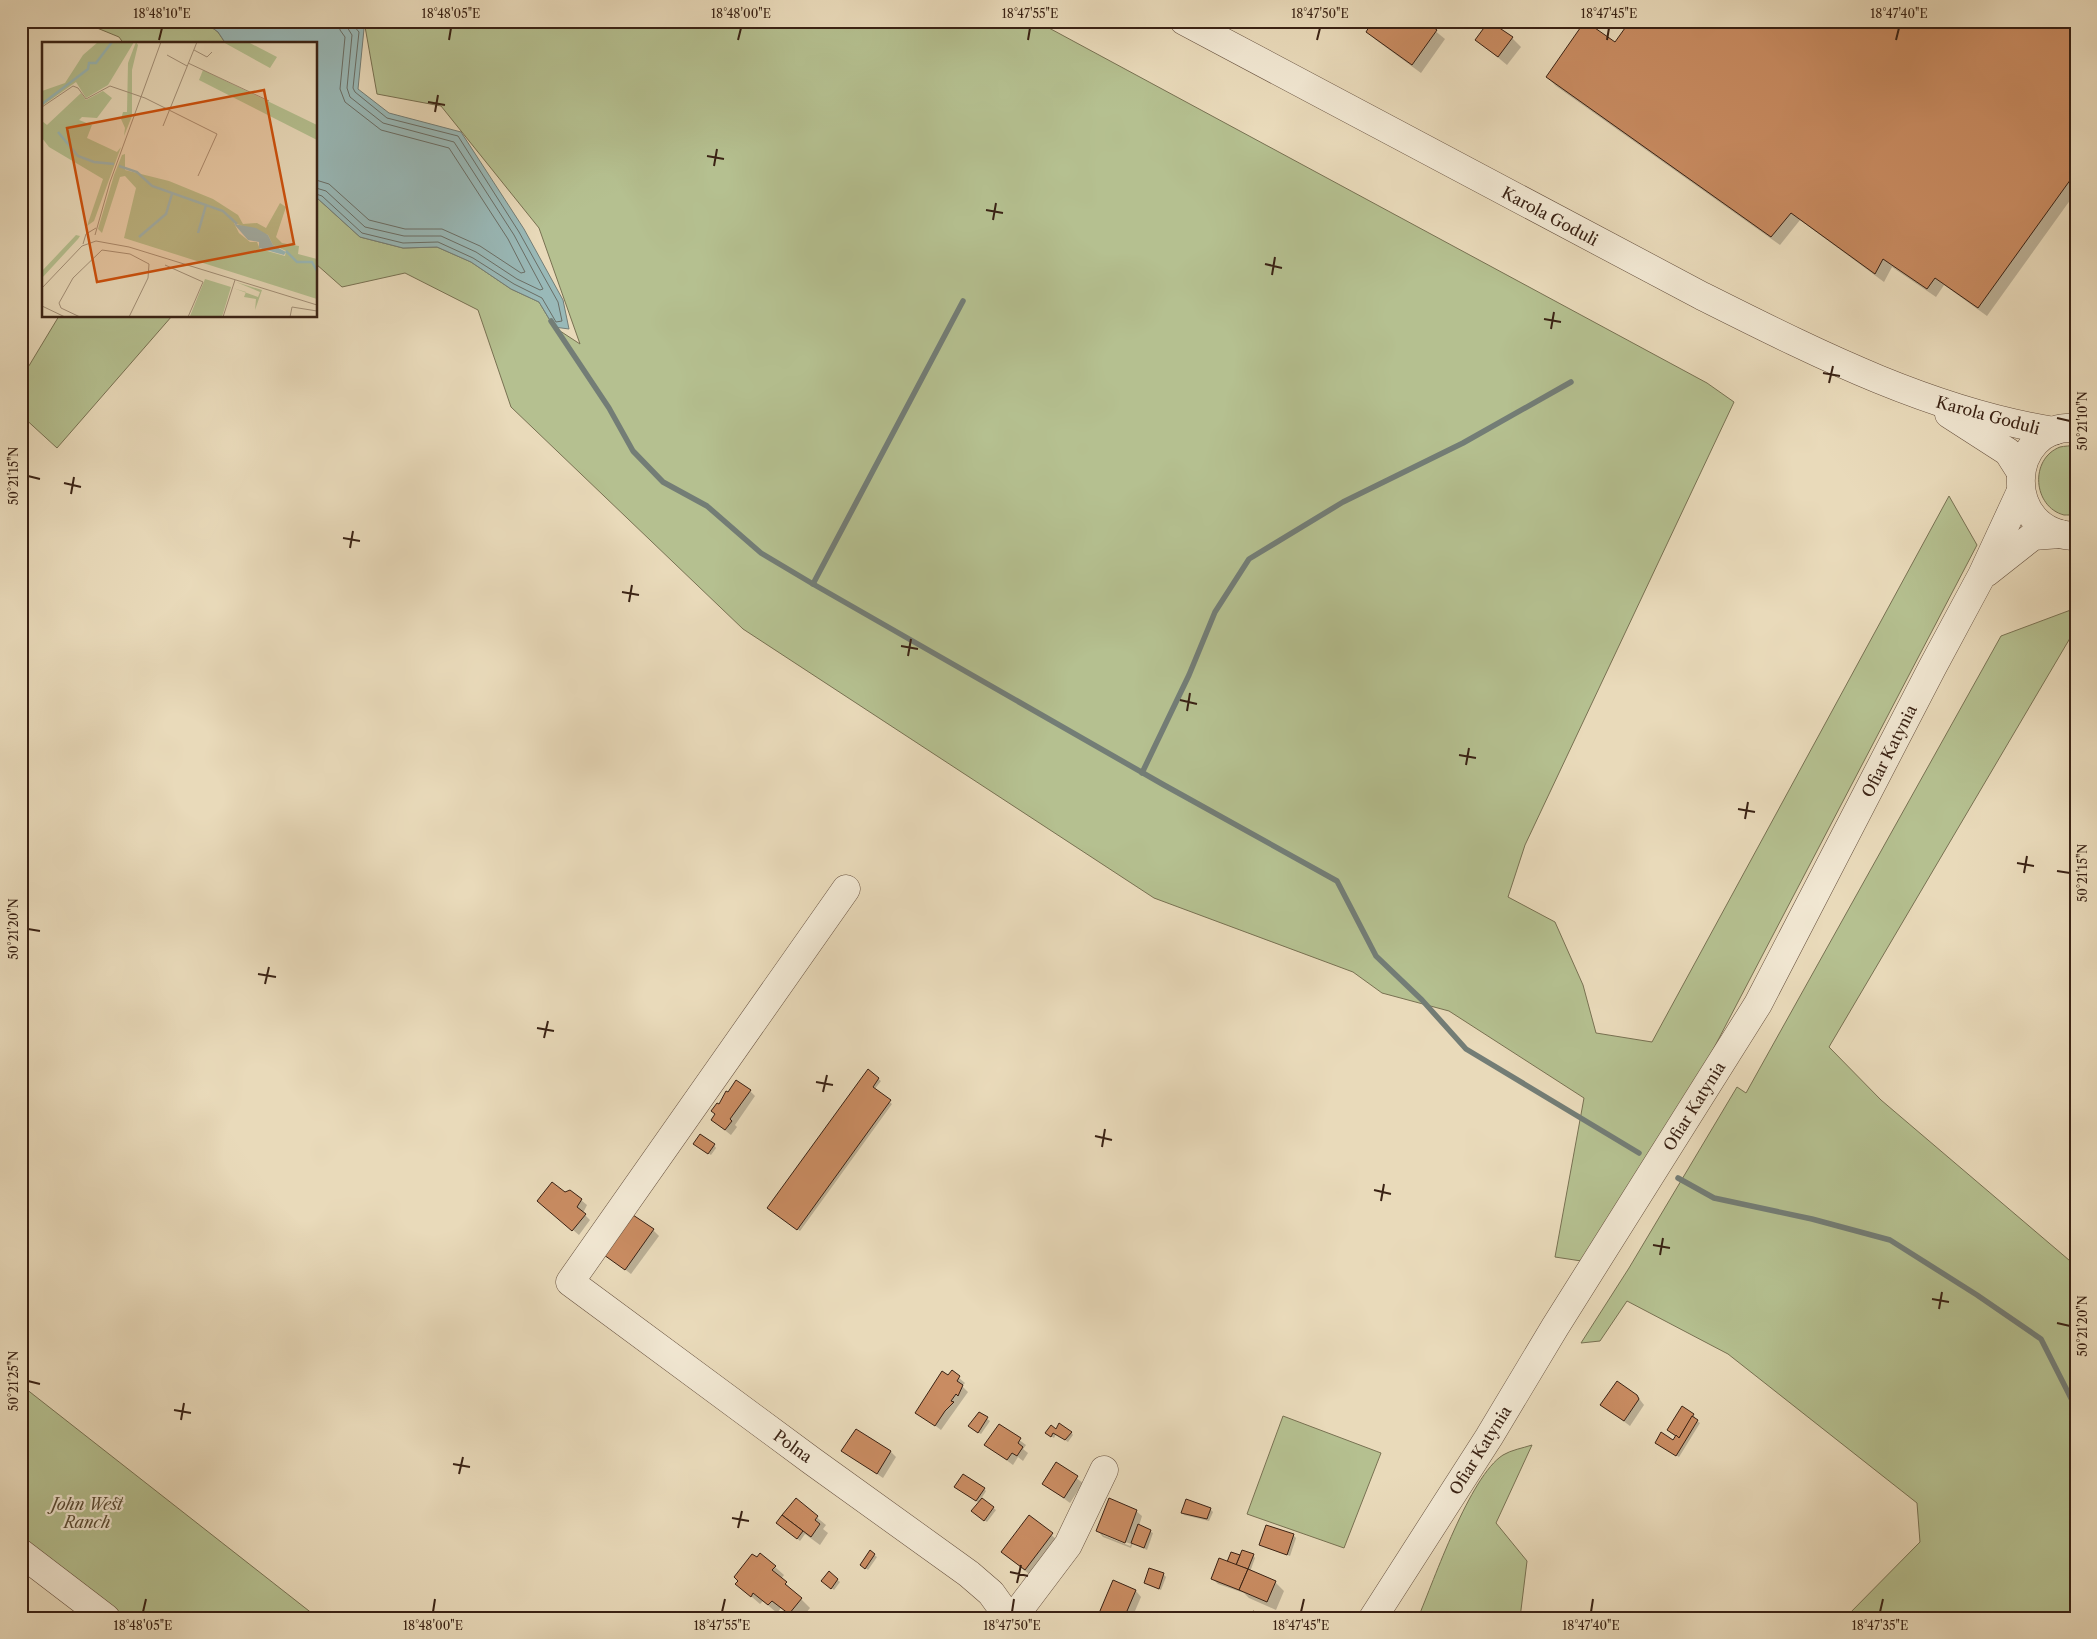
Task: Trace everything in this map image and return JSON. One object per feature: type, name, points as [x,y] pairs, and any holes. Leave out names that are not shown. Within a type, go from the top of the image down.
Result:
[{"type":"street","name":"Karola Goduli","points":[[1184,21],[1702,296],[1771,331],[1922,398],[2008,452],[2020,482],[2025,506],[2032,516],[2044,528],[2068,535]]},
{"type":"street","name":"Karola Goduli","points":[[1922,398],[2025,426],[2065,430]]},
{"type":"street","name":"Ofiar Katynia","points":[[1373,1618],[1489,1438],[1555,1327],[1758,1004],[1927,676],[1982,575],[2020,482],[2025,458],[2032,446],[2042,437],[2065,430]]},
{"type":"street","name":"Ofiar Katynia","points":[[1982,575],[2033,536],[2068,535]]},
{"type":"street","name":"Polna","points":[[846,889],[570,1282],[812,1461],[969,1574],[991,1593],[1011,1618]]},
{"type":"street","points":[[1011,1618],[1068,1544],[1104,1470]]},
{"type":"street","points":[[21,1553],[106,1618]]},
{"type":"green space","points":[[80,21],[203,21],[218,32],[225,42],[123,42],[119,37]]},
{"type":"green space","points":[[364,21],[1036,21],[1707,383],[1734,402],[1525,845],[1508,897],[1555,922],[1583,985],[1596,1033],[1652,1042],[1949,496],[1977,545],[1705,1065],[1588,1262],[1555,1257],[1584,1098],[1449,1011],[1382,993],[1353,972],[1154,898],[743,629],[511,407],[478,310],[405,273],[342,287],[318,266],[318,199],[360,237],[403,248],[437,247],[471,262],[511,289],[539,302],[554,327],[580,344],[539,228],[441,106],[377,94]]},
{"type":"green space","points":[[58,318],[170,318],[57,448],[21,415],[21,379]]},
{"type":"green space","points":[[2076,445],[2076,515],[2064,515],[2046,503],[2041,493],[2039,472],[2043,462],[2050,453],[2060,447]]},
{"type":"green space","points":[[2076,608],[2076,628],[1829,1047],[1881,1100],[2076,1266],[2076,1618],[1845,1618],[1920,1542],[1917,1503],[1728,1354],[1627,1301],[1600,1341],[1581,1343],[1629,1268],[1737,1087],[1746,1093],[2001,636]]},
{"type":"green space","name":"John West Ranch","points":[[21,1385],[318,1618],[123,1618],[21,1540]]},
{"type":"green space","points":[[1283,1416],[1381,1453],[1344,1548],[1247,1514]]},
{"type":"green space","points":[[1532,1445],[1496,1523],[1527,1561],[1520,1618],[1418,1618],[1454,1530],[1478,1484],[1491,1466],[1503,1455]]},
{"type":"water","points":[[203,21],[356,21],[364,29],[358,89],[389,113],[461,132],[524,229],[563,300],[569,329],[554,327],[539,302],[511,289],[471,262],[437,247],[403,248],[360,237],[318,199],[318,42],[225,42],[218,32]]},
{"type":"building","points":[[1361,21],[1425,21],[1437,30],[1412,65],[1366,32],[1369,27]]},
{"type":"building","points":[[1489,21],[1513,37],[1498,57],[1475,40]]},
{"type":"building","points":[[1585,21],[1615,42],[1630,21],[2076,21],[2076,172],[1978,308],[1935,278],[1927,289],[1883,259],[1875,274],[1791,213],[1771,237],[1546,77]]},
{"type":"building","points":[[868,1069],[879,1078],[873,1087],[891,1100],[797,1230],[767,1208]]},
{"type":"building","points":[[736,1080],[751,1090],[730,1119],[732,1121],[725,1130],[711,1120],[715,1114],[711,1111],[717,1103],[719,1104],[726,1091],[728,1092]]},
{"type":"building","points":[[700,1134],[715,1144],[708,1154],[693,1144]]},
{"type":"building","points":[[552,1182],[565,1192],[570,1190],[582,1199],[577,1207],[586,1214],[572,1231],[537,1201]]},
{"type":"building","points":[[633,1215],[654,1229],[625,1270],[604,1255]]},
{"type":"building","points":[[952,1370],[960,1376],[957,1381],[963,1385],[958,1396],[956,1394],[951,1401],[954,1402],[935,1426],[915,1413],[942,1371],[948,1375]]},
{"type":"building","points":[[1617,1381],[1637,1395],[1639,1399],[1624,1421],[1600,1405]]},
{"type":"building","points":[[1682,1406],[1694,1414],[1679,1438],[1667,1430]]},
{"type":"building","points":[[979,1412],[988,1417],[978,1433],[968,1426]]},
{"type":"building","points":[[1692,1416],[1698,1420],[1676,1456],[1655,1443],[1661,1432],[1673,1440],[1676,1435],[1679,1438]]},
{"type":"building","points":[[1059,1423],[1072,1432],[1065,1440],[1053,1433],[1051,1437],[1045,1433],[1051,1425],[1056,1429]]},
{"type":"building","points":[[999,1424],[1021,1438],[1018,1443],[1023,1447],[1017,1456],[1012,1453],[1007,1460],[984,1445]]},
{"type":"building","points":[[856,1429],[891,1451],[877,1474],[841,1451]]},
{"type":"building","points":[[1056,1462],[1078,1476],[1064,1498],[1042,1484]]},
{"type":"building","points":[[963,1474],[985,1488],[976,1501],[954,1487]]},
{"type":"building","points":[[796,1498],[818,1516],[815,1520],[820,1524],[811,1537],[782,1515]]},
{"type":"building","points":[[982,1498],[994,1507],[984,1521],[971,1511]]},
{"type":"building","points":[[1109,1498],[1137,1510],[1125,1543],[1096,1531]]},
{"type":"building","points":[[1186,1499],[1211,1508],[1207,1519],[1181,1513]]},
{"type":"building","points":[[782,1515],[803,1531],[797,1539],[776,1523]]},
{"type":"building","points":[[1029,1515],[1053,1533],[1025,1570],[1001,1552]]},
{"type":"building","points":[[1138,1524],[1151,1530],[1144,1548],[1131,1543]]},
{"type":"building","points":[[1266,1525],[1294,1534],[1287,1555],[1259,1545]]},
{"type":"building","points":[[870,1550],[875,1554],[865,1569],[860,1565]]},
{"type":"building","points":[[1242,1550],[1254,1554],[1248,1569],[1236,1565]]},
{"type":"building","points":[[1231,1552],[1240,1555],[1236,1565],[1227,1562]]},
{"type":"building","points":[[760,1553],[776,1566],[772,1570],[787,1582],[785,1584],[802,1598],[789,1614],[772,1601],[768,1605],[753,1593],[751,1597],[735,1584],[738,1581],[734,1577],[752,1554],[757,1557]]},
{"type":"building","points":[[1219,1558],[1248,1569],[1239,1590],[1211,1579]]},
{"type":"building","points":[[1149,1568],[1164,1573],[1159,1589],[1144,1583]]},
{"type":"building","points":[[1248,1569],[1276,1581],[1267,1602],[1239,1590]]},
{"type":"building","points":[[829,1571],[838,1579],[831,1589],[821,1581]]},
{"type":"building","points":[[1113,1580],[1136,1590],[1124,1618],[1097,1618]]},
{"type":"building","points":[[1253,1611],[1264,1615],[1263,1618],[1250,1618]]},
{"type":"waterway","points":[[813,584],[963,301]]},
{"type":"waterway","points":[[551,321],[609,408],[633,451],[663,482],[707,506],[761,553],[813,584],[1164,785],[1337,881],[1376,956],[1422,1000],[1466,1049],[1639,1153]]},
{"type":"waterway","points":[[1142,773],[1189,675],[1215,612],[1249,559],[1343,502],[1463,443],[1571,382]]},
{"type":"waterway","points":[[1678,1178],[1714,1198],[1812,1219],[1890,1240],[1977,1295],[2041,1339],[2076,1408]]}]
